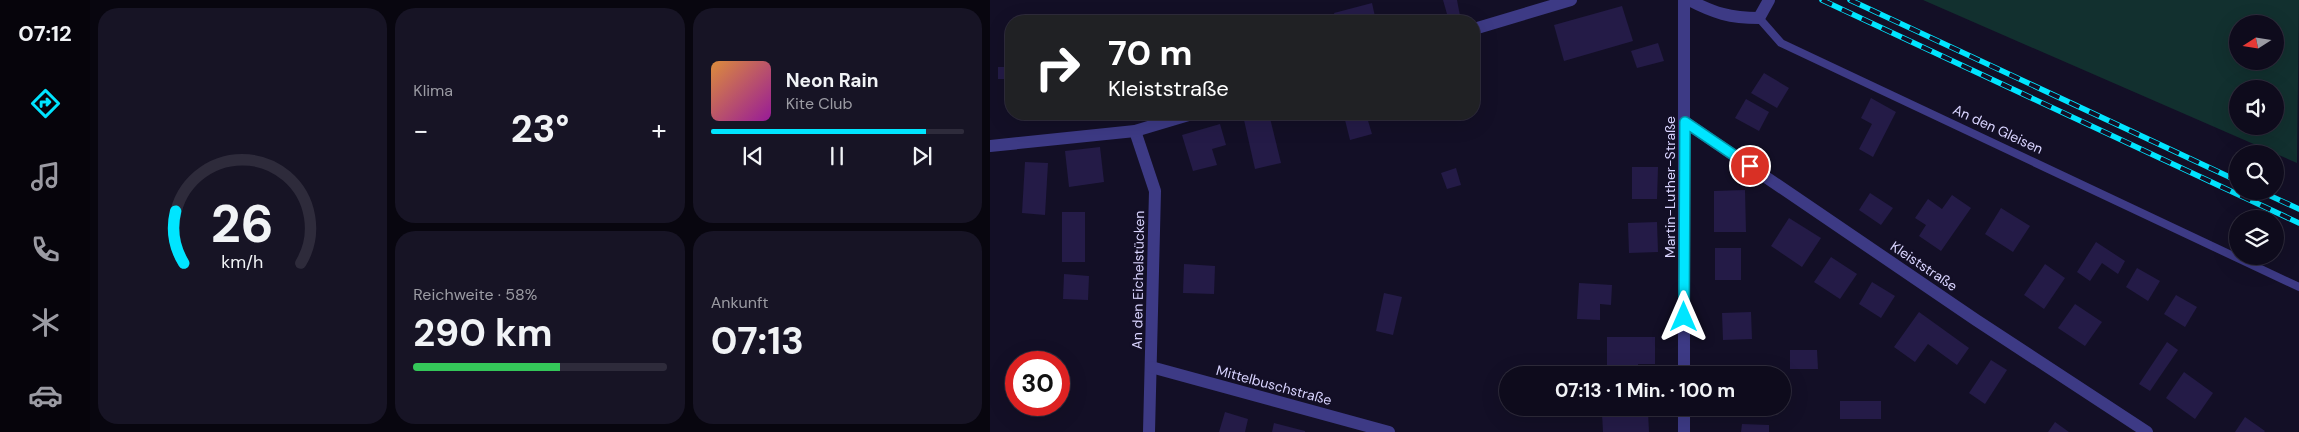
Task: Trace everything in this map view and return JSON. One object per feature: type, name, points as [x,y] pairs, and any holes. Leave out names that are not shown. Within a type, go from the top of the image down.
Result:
[{"type":"street","points":[[1480,27],[1571,0]]},
{"type":"street","name":"Martin-Luther-Straße","points":[[1684,0],[1684,366]]},
{"type":"street","points":[[1689,0],[1713,12],[1736,18],[1759,18],[1769,0]]},
{"type":"street","points":[[990,146],[1135,131],[1172,120]]},
{"type":"street","name":"Kleiststraße","points":[[1685,122],[1976,320],[2147,432]]},
{"type":"street","name":"An den Eichelstücken","points":[[1135,131],[1155,191],[1148,432]]},
{"type":"street","name":"Mittelbuschstraße","points":[[1151,367],[1389,432]]},
{"type":"street","points":[[1684,416],[1684,432]]},
{"type":"lane","name":"An den Gleisen","points":[[1759,18],[1781,43],[2299,287]]},
{"type":"green space","points":[[1923,0],[2299,0],[2297,163],[2284,157],[2284,145],[2256,145],[2233,135],[2284,135],[2284,80],[2229,80],[2229,133]]},
{"type":"building","points":[[1443,0],[1457,0],[1460,15],[1447,15]]},
{"type":"building","points":[[1372,3],[1375,15],[1334,15],[1334,13]]},
{"type":"building","points":[[1622,6],[1633,41],[1564,61],[1554,25]]},
{"type":"building","points":[[1658,43],[1664,61],[1637,68],[1631,51]]},
{"type":"building","points":[[998,67],[1005,67],[1005,79],[998,79]]},
{"type":"building","points":[[1764,73],[1789,88],[1777,108],[1751,93]]},
{"type":"building","points":[[1871,98],[1896,112],[1873,157],[1859,149],[1872,124],[1861,118]]},
{"type":"building","points":[[1746,99],[1769,112],[1759,131],[1735,118]]},
{"type":"building","points":[[1244,120],[1270,120],[1281,163],[1255,169]]},
{"type":"building","points":[[1345,120],[1368,120],[1372,134],[1350,140]]},
{"type":"building","points":[[1220,124],[1226,145],[1212,149],[1217,165],[1193,171],[1182,135]]},
{"type":"building","points":[[1100,147],[1104,182],[1069,187],[1065,151]]},
{"type":"building","points":[[1025,162],[1048,163],[1045,215],[1022,213]]},
{"type":"building","points":[[1632,167],[1658,167],[1657,199],[1632,199]]},
{"type":"building","points":[[1456,168],[1461,185],[1447,189],[1441,173]]},
{"type":"building","points":[[1745,190],[1746,232],[1714,232],[1714,191]]},
{"type":"building","points":[[1870,193],[1893,208],[1881,225],[1859,210]]},
{"type":"building","points":[[1952,195],[1971,208],[1941,251],[1919,236],[1926,225],[1915,218],[1928,199],[1942,209]]},
{"type":"building","points":[[2001,208],[2030,226],[2013,252],[1985,234]]},
{"type":"building","points":[[1062,212],[1085,212],[1085,262],[1062,262]]},
{"type":"building","points":[[1789,218],[1821,238],[1802,267],[1771,246]]},
{"type":"building","points":[[1657,222],[1658,252],[1629,253],[1628,223]]},
{"type":"building","points":[[2096,242],[2125,261],[2118,274],[2102,263],[2090,281],[2077,272]]},
{"type":"building","points":[[1715,248],[1741,248],[1741,280],[1715,280]]},
{"type":"building","points":[[1831,257],[1857,274],[1840,299],[1814,282]]},
{"type":"building","points":[[1184,264],[1215,266],[1214,294],[1183,293]]},
{"type":"building","points":[[2045,264],[2065,278],[2044,309],[2024,295]]},
{"type":"building","points":[[2137,268],[2160,281],[2148,301],[2126,287]]},
{"type":"building","points":[[1064,274],[1089,276],[1088,300],[1063,299]]},
{"type":"building","points":[[1872,282],[1895,296],[1881,318],[1859,304]]},
{"type":"building","points":[[1579,283],[1612,285],[1611,305],[1600,304],[1600,320],[1577,319]]},
{"type":"building","points":[[1384,293],[1402,297],[1393,335],[1376,331]]},
{"type":"building","points":[[2176,295],[2197,307],[2185,327],[2164,314]]},
{"type":"building","points":[[2075,304],[2102,322],[2085,346],[2058,328]]},
{"type":"building","points":[[1751,312],[1752,339],[1723,340],[1722,313]]},
{"type":"building","points":[[1919,312],[1969,348],[1957,365],[1928,344],[1915,362],[1894,347]]},
{"type":"building","points":[[1607,337],[1655,337],[1655,364],[1607,366]]},
{"type":"building","points":[[2167,342],[2178,350],[2150,391],[2139,384]]},
{"type":"building","points":[[1790,350],[1817,350],[1818,369],[1791,369]]},
{"type":"building","points":[[1991,360],[2007,370],[1985,404],[1969,393]]},
{"type":"building","points":[[2184,372],[2213,393],[2195,419],[2166,398]]},
{"type":"building","points":[[1840,401],[1881,401],[1881,419],[1840,419]]},
{"type":"building","points":[[1225,412],[1248,419],[1245,432],[1219,432]]},
{"type":"building","points":[[1602,416],[1648,416],[1649,432],[1603,432]]},
{"type":"building","points":[[2245,417],[2265,431],[2235,432]]},
{"type":"building","points":[[2055,422],[2069,432],[2048,432]]},
{"type":"building","points":[[1274,423],[1305,431],[1305,432],[1272,432]]},
{"type":"building","points":[[1742,424],[1769,425],[1769,432],[1741,432]]},
{"type":"railway","points":[[1822,0],[2299,223]]},
{"type":"railway","points":[[1850,0],[2229,177]]},
{"type":"railway","points":[[2280,200],[2299,209]]},
{"type":"route","points":[[1684,317],[1685,122],[1750,166]]}]
